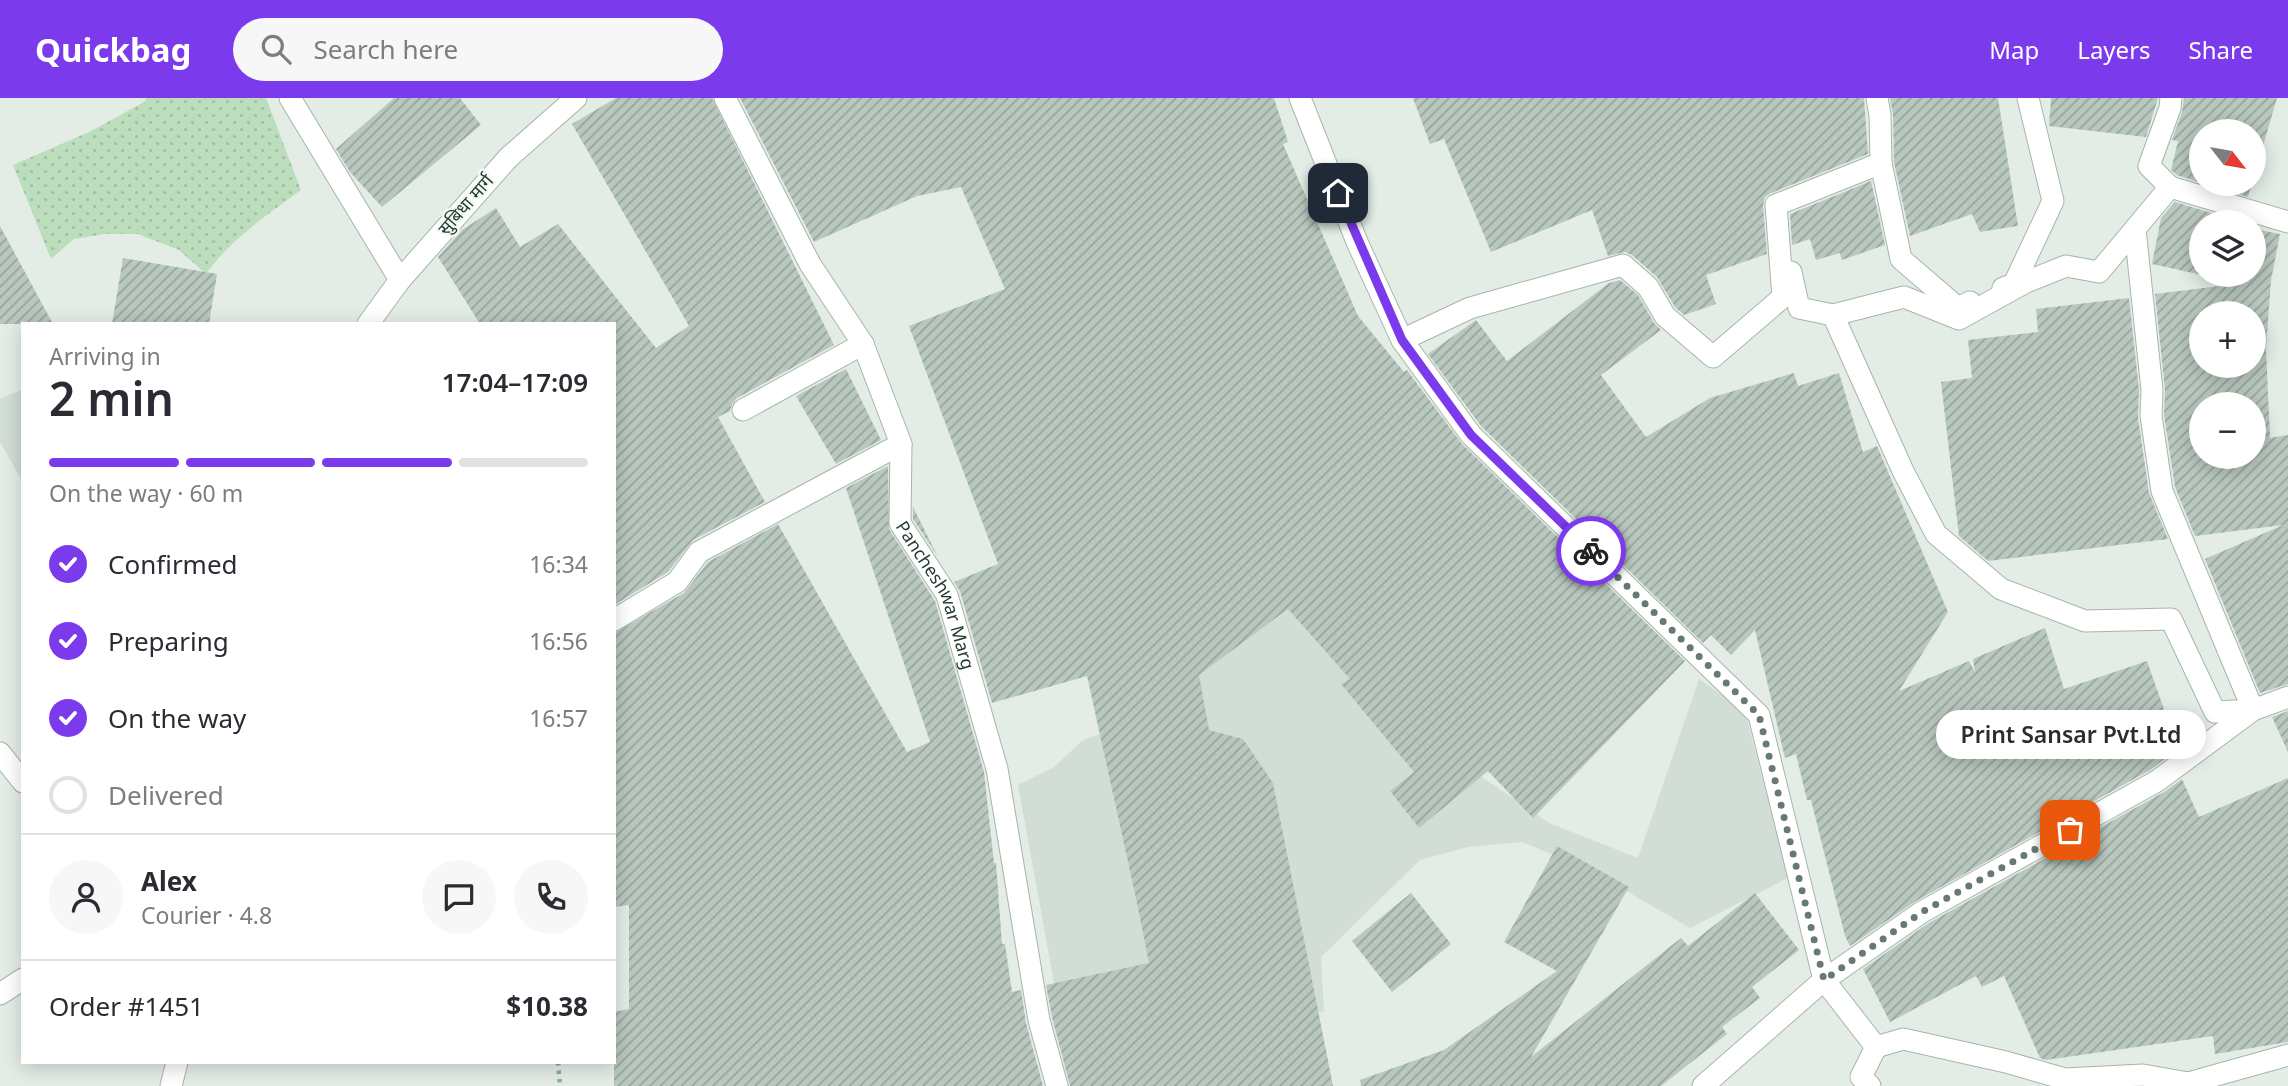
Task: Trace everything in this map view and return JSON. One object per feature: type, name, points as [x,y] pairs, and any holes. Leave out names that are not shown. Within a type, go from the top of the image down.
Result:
[{"type":"street","points":[[290,98],[400,280]]},
{"type":"street","name":"सुबिधा मार्ग","points":[[369,322],[400,280],[509,157],[576,98]]},
{"type":"street","name":"Pancheshwar Marg","points":[[725,98],[810,264],[863,344],[901,444],[900,523],[947,595],[997,769],[1039,1020],[1057,1086]]},
{"type":"street","points":[[1300,98],[1357,242],[1402,340],[1471,435],[1759,715],[1824,980],[1876,1047]]},
{"type":"street","points":[[1877,98],[1881,163],[1901,259],[1958,308],[2014,284],[2053,201],[2028,98]]},
{"type":"street","points":[[2171,98],[2170,108],[2149,166],[2171,187],[2288,222]]},
{"type":"street","points":[[1776,205],[1881,163]]},
{"type":"street","points":[[1776,205],[1799,308],[1833,315],[1904,297],[1959,319],[2026,282],[2066,265],[2099,272],[2171,187]]},
{"type":"street","points":[[1402,340],[1470,308],[1623,265],[1648,287],[1665,316],[1713,357],[1783,297],[1776,205]]},
{"type":"street","points":[[2135,229],[2152,390],[2151,416],[2162,491],[2253,710]]},
{"type":"street","points":[[1833,315],[1903,471],[1936,534],[2001,589],[2085,621],[2171,619],[2215,712],[2253,710]]},
{"type":"street","points":[[743,410],[863,344]]},
{"type":"street","points":[[616,619],[677,582],[699,552],[901,444]]},
{"type":"street","points":[[1703,1086],[1824,980],[1922,912],[2157,781],[2253,710],[2288,697]]},
{"type":"street","points":[[0,753],[21,779]]},
{"type":"street","points":[[0,994],[21,980]]},
{"type":"street","points":[[1870,1086],[1861,1077],[1876,1047],[1903,1039],[2006,1062],[2065,1079],[2143,1075],[2188,1083],[2288,1055]]},
{"type":"street","points":[[171,1086],[176,1064]]},
{"type":"path","points":[[558,1064],[560,1086]]},
{"type":"shaded area","points":[[21,390],[21,479],[0,442],[0,399]]},
{"type":"shaded area","points":[[1254,402],[1400,697],[1482,777],[1549,823],[1638,858],[1699,679],[1745,711],[1788,878],[1690,928],[1592,871],[1522,842],[1468,847],[1420,860],[1321,957],[1324,1011],[1230,1030],[1072,1082],[1018,785],[1054,767],[1083,740],[1109,731]]},
{"type":"green space","points":[[146,98],[266,98],[301,190],[238,239],[206,274],[179,250],[138,234],[105,234],[74,239],[51,259],[13,165],[89,132],[146,101]]},
{"type":"building","points":[[394,98],[460,98],[481,125],[382,207],[350,172],[336,149]]},
{"type":"building","points":[[616,98],[712,98],[834,345],[737,398],[730,411],[718,417],[765,502],[693,540],[668,572],[616,604],[616,322],[479,322],[438,257],[462,230],[496,208],[520,247],[558,224],[656,348],[689,326],[572,124]]},
{"type":"building","points":[[740,98],[1274,98],[1288,142],[1283,144],[1358,316],[1404,372],[1407,370],[1462,444],[1685,661],[1533,818],[1488,771],[1419,828],[1390,791],[1414,772],[1341,684],[1350,679],[1288,609],[1199,675],[1209,730],[1243,739],[1273,783],[1333,1086],[1070,1086],[1046,985],[1149,963],[1136,898],[1087,676],[992,703],[960,591],[954,582],[998,564],[909,326],[1005,289],[961,187],[917,196],[814,242]]},
{"type":"building","points":[[1413,98],[1864,98],[1868,154],[1765,197],[1763,206],[1767,254],[1706,275],[1716,304],[1684,315],[1675,307],[1657,277],[1632,255],[1625,252],[1608,256],[1592,210],[1491,252],[1444,139],[1430,144]]},
{"type":"building","points":[[1890,98],[1998,98],[2018,226],[1980,232],[1972,214],[1910,236],[1894,162]]},
{"type":"building","points":[[2051,98],[2158,98],[2146,137],[2049,126]]},
{"type":"building","points":[[2184,98],[2277,98],[2266,136],[2266,119],[2189,119],[2189,179],[2171,170],[2178,141],[2172,140]]},
{"type":"building","points":[[1871,181],[1885,245],[1842,260],[1840,253],[1816,260],[1810,239],[1792,245],[1790,214]]},
{"type":"building","points":[[2175,202],[2201,210],[2189,210],[2189,272],[2152,264],[2161,218]]},
{"type":"building","points":[[0,226],[52,322],[0,324]]},
{"type":"building","points":[[2266,231],[2280,234],[2271,280],[2266,349],[2270,438],[2288,435],[2288,684],[2260,693],[2205,559],[2283,525],[2195,536],[2175,487],[2164,415],[2165,389],[2155,294],[2212,287],[2266,287]]},
{"type":"building","points":[[123,258],[217,274],[209,322],[112,322]]},
{"type":"building","points":[[1620,280],[1638,295],[1661,330],[1601,375],[1646,437],[1710,398],[1794,373],[1798,386],[1839,373],[1863,452],[1877,446],[1948,612],[1899,691],[1969,661],[1975,672],[1973,659],[2045,628],[2064,689],[2147,661],[2173,735],[2164,738],[2171,754],[2150,770],[1916,901],[1850,946],[1845,936],[1811,800],[1807,800],[1796,754],[1785,758],[1755,630],[1731,655],[1711,635],[1703,643],[1481,426],[1428,354],[1476,320],[1507,361],[1609,283]]},
{"type":"building","points":[[2129,298],[2139,390],[2138,418],[2149,493],[2168,539],[1988,561],[1959,536],[1941,382],[1972,378],[1968,340],[2038,332],[2036,309]]},
{"type":"building","points":[[846,369],[881,440],[836,464],[796,396]]},
{"type":"building","points":[[888,466],[889,529],[935,601],[984,772],[996,863],[1002,944],[1005,944],[1012,992],[1021,990],[1026,1023],[1043,1086],[614,1086],[616,1012],[629,1009],[629,905],[616,907],[616,632],[684,593],[708,562],[778,524],[907,752],[930,742],[846,488]]},
{"type":"building","points":[[913,507],[938,557],[913,519]]},
{"type":"building","points":[[2288,711],[2288,752],[2272,717]]},
{"type":"building","points":[[2288,778],[2288,1042],[2215,1054],[2213,1036],[2046,1060],[2040,1058],[2004,976],[1982,987],[1976,976],[1890,1022],[1863,969],[1929,923],[2164,792],[2182,779],[2199,817]]},
{"type":"building","points":[[1557,846],[1629,887],[1531,1057],[1681,938],[1688,946],[1755,893],[1799,950],[1752,987],[1760,998],[1722,1027],[1727,1034],[1661,1086],[1361,1086],[1360,1080],[1444,1050],[1557,971],[1504,942]]},
{"type":"building","points":[[1411,893],[1451,944],[1392,992],[1352,941]]},
{"type":"way so far","points":[[1591,551],[1759,715],[1824,980],[1922,912],[2070,830]]},
{"type":"place","name":"Print Sansar Pvt.Ltd","points":[[2070,830]]},
{"type":"route","points":[[1338,193],[1357,242],[1402,340],[1471,435],[1591,551]]}]
